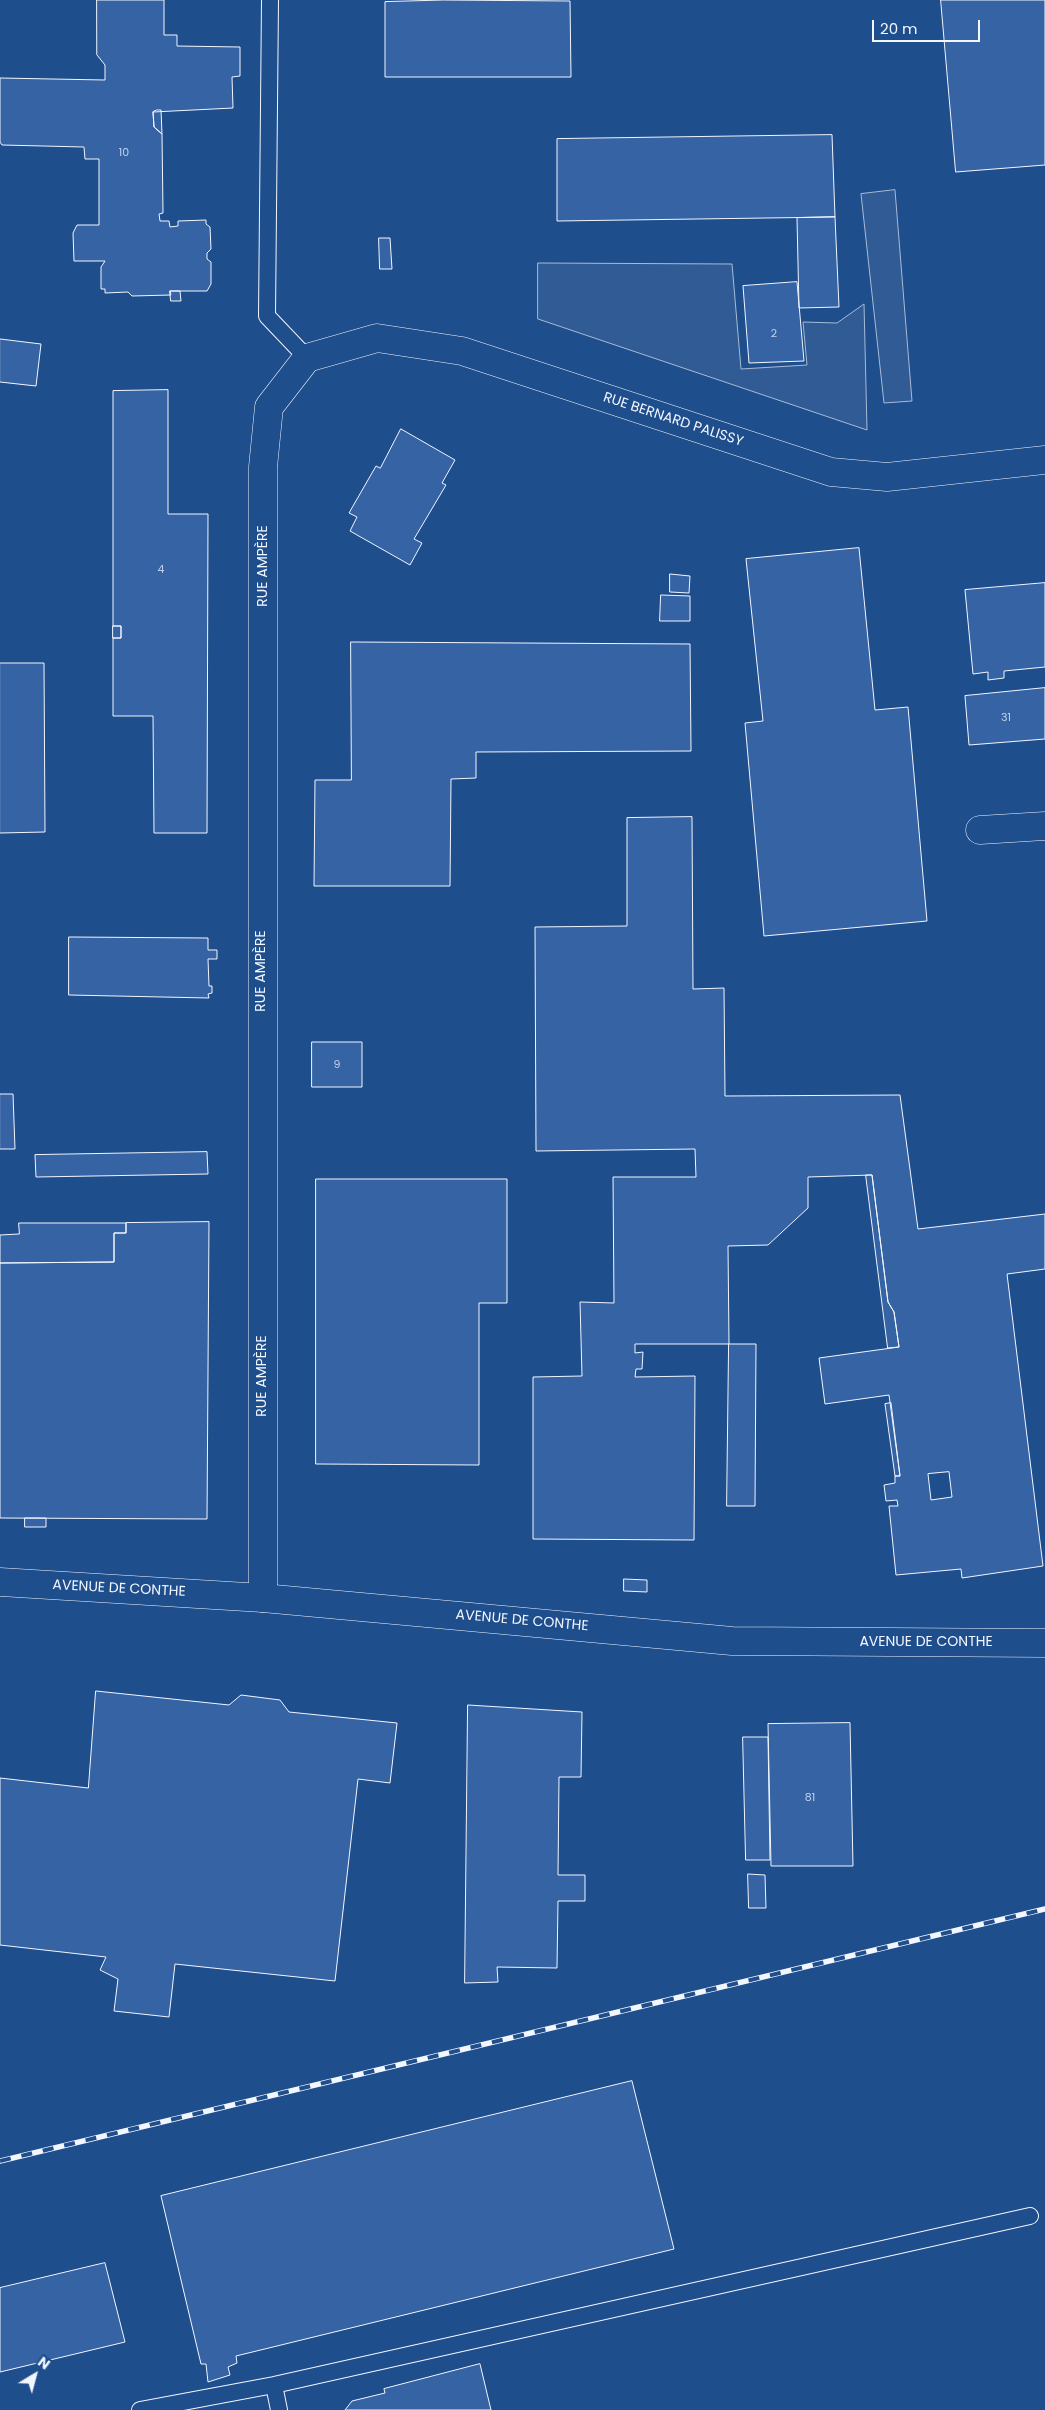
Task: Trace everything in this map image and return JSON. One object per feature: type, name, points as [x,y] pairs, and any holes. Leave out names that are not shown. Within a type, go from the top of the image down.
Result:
[{"type":"street","name":"RUE BERNARD PALISSY","points":[[307,358],[377,338],[462,351],[831,472],[887,477],[1045,460]]},
{"type":"street","name":"RUE AMPÈRE","points":[[263,1598],[263,467],[269,407],[307,358]]},
{"type":"street","points":[[980,830],[1045,826]]},
{"type":"street","name":"AVENUE DE CONTHE","points":[[0,1582],[263,1598],[732,1641],[1045,1642]]},
{"type":"lane","points":[[270,0],[268,316],[307,358]]},
{"type":"lane","points":[[140,2410],[274,2385],[1030,2216]]},
{"type":"lane","points":[[274,2385],[279,2410]]},
{"type":"shaded area","points":[[895,190],[912,401],[884,403],[861,194]]},
{"type":"shaded area","points":[[538,263],[732,264],[741,369],[807,365],[803,322],[837,323],[864,304],[867,430],[538,319]]},
{"type":"building","points":[[97,0],[164,0],[164,35],[177,35],[177,46],[240,47],[240,76],[232,77],[233,108],[153,112],[154,127],[162,134],[163,213],[159,214],[160,221],[169,221],[170,227],[178,226],[178,221],[206,220],[206,224],[210,227],[211,249],[207,253],[207,259],[211,262],[211,284],[207,291],[170,291],[171,295],[132,296],[128,292],[105,293],[105,289],[101,289],[101,267],[105,261],[74,261],[73,233],[77,225],[99,225],[99,159],[85,159],[84,147],[2,145],[0,142],[0,78],[105,80],[105,65],[97,55]]},
{"type":"building","points":[[444,0],[570,1],[571,77],[385,77],[385,2]]},
{"type":"building","points":[[941,0],[1045,0],[1045,165],[956,172]]},
{"type":"building","points":[[161,110],[162,134],[154,127],[153,112]]},
{"type":"building","points":[[832,135],[835,217],[557,221],[557,139]]},
{"type":"building","points":[[835,217],[839,307],[799,308],[797,218]]},
{"type":"building","points":[[379,238],[390,238],[392,269],[380,269]]},
{"type":"building","points":[[797,282],[804,361],[749,363],[743,286]]},
{"type":"building","points":[[170,291],[180,291],[181,301],[171,301]]},
{"type":"building","points":[[0,339],[41,344],[36,386],[0,382]]},
{"type":"building","points":[[168,390],[168,514],[208,514],[207,833],[154,833],[153,716],[113,716],[113,638],[121,638],[121,626],[113,626],[113,391]]},
{"type":"building","points":[[401,429],[455,460],[442,483],[446,485],[414,539],[422,543],[410,565],[350,531],[357,517],[349,513],[376,466],[380,468]]},
{"type":"building","points":[[859,548],[875,710],[908,707],[927,921],[764,936],[745,723],[763,721],[746,559]]},
{"type":"building","points":[[670,574],[690,576],[689,593],[670,592]]},
{"type":"building","points":[[1045,583],[1045,667],[1004,671],[1004,678],[988,680],[988,672],[973,674],[965,590]]},
{"type":"building","points":[[661,595],[690,596],[690,621],[660,621]]},
{"type":"building","points":[[113,626],[121,626],[121,638],[113,638]]},
{"type":"building","points":[[351,642],[690,644],[691,751],[476,752],[476,778],[451,779],[450,886],[314,886],[315,780],[351,780]]},
{"type":"building","points":[[0,663],[44,663],[45,832],[0,833]]},
{"type":"building","points":[[1045,688],[1045,739],[969,745],[965,696]]},
{"type":"building","points":[[692,817],[693,989],[724,988],[725,1096],[900,1095],[918,1229],[1045,1214],[1045,1269],[1007,1274],[1043,1566],[962,1578],[961,1569],[896,1575],[889,1506],[898,1506],[897,1500],[886,1501],[884,1485],[895,1483],[895,1476],[900,1476],[889,1395],[825,1404],[819,1358],[899,1347],[894,1312],[888,1302],[872,1175],[808,1177],[808,1208],[768,1245],[728,1246],[729,1344],[635,1344],[635,1353],[643,1352],[642,1369],[636,1369],[635,1377],[695,1376],[694,1540],[533,1539],[533,1377],[582,1376],[580,1302],[614,1303],[613,1177],[696,1177],[695,1149],[536,1151],[535,927],[627,926],[627,818]],"holes":[[[949,1472],[952,1497],[931,1500],[928,1474]]]},
{"type":"building","points":[[69,937],[208,938],[208,950],[217,950],[217,959],[208,959],[209,986],[212,986],[212,993],[208,994],[209,998],[69,995]]},
{"type":"building","points":[[312,1042],[362,1042],[362,1087],[312,1087]]},
{"type":"building","points":[[0,1094],[13,1094],[15,1149],[0,1149]]},
{"type":"building","points":[[207,1152],[208,1174],[36,1177],[35,1155]]},
{"type":"building","points":[[866,1175],[872,1175],[888,1302],[894,1312],[899,1347],[888,1348]]},
{"type":"building","points":[[316,1179],[507,1179],[507,1303],[479,1303],[479,1465],[316,1464]]},
{"type":"building","points":[[209,1222],[207,1519],[0,1518],[0,1263],[114,1262],[114,1233],[126,1233],[126,1223]]},
{"type":"building","points":[[19,1223],[126,1223],[126,1233],[114,1233],[114,1262],[0,1263],[0,1235],[19,1234]]},
{"type":"building","points":[[729,1344],[756,1344],[755,1506],[727,1506]]},
{"type":"building","points":[[891,1403],[900,1476],[895,1476],[885,1404]]},
{"type":"building","points":[[25,1518],[46,1518],[46,1527],[25,1527]]},
{"type":"building","points":[[624,1579],[647,1580],[647,1592],[624,1591]]},
{"type":"building","points":[[96,1691],[229,1705],[241,1695],[280,1700],[289,1712],[397,1723],[390,1783],[358,1779],[335,1981],[175,1964],[169,2017],[114,2011],[118,1979],[100,1970],[106,1957],[0,1945],[0,1778],[88,1788]]},
{"type":"building","points":[[468,1705],[582,1712],[581,1777],[559,1777],[558,1875],[585,1875],[585,1901],[558,1901],[557,1968],[497,1967],[498,1982],[465,1983]]},
{"type":"building","points":[[850,1723],[853,1866],[771,1866],[768,1724]]},
{"type":"building","points":[[743,1737],[768,1737],[770,1860],[746,1860]]},
{"type":"building","points":[[748,1874],[765,1875],[766,1908],[749,1908]]},
{"type":"building","points":[[632,2081],[674,2249],[236,2356],[237,2363],[228,2367],[230,2375],[208,2382],[206,2364],[201,2364],[161,2196]]},
{"type":"building","points":[[105,2263],[125,2342],[0,2372],[0,2288]]},
{"type":"building","points":[[480,2364],[491,2410],[345,2410],[352,2401],[385,2393],[384,2389]]},
{"type":"railway","points":[[0,2161],[1045,1909]]}]
